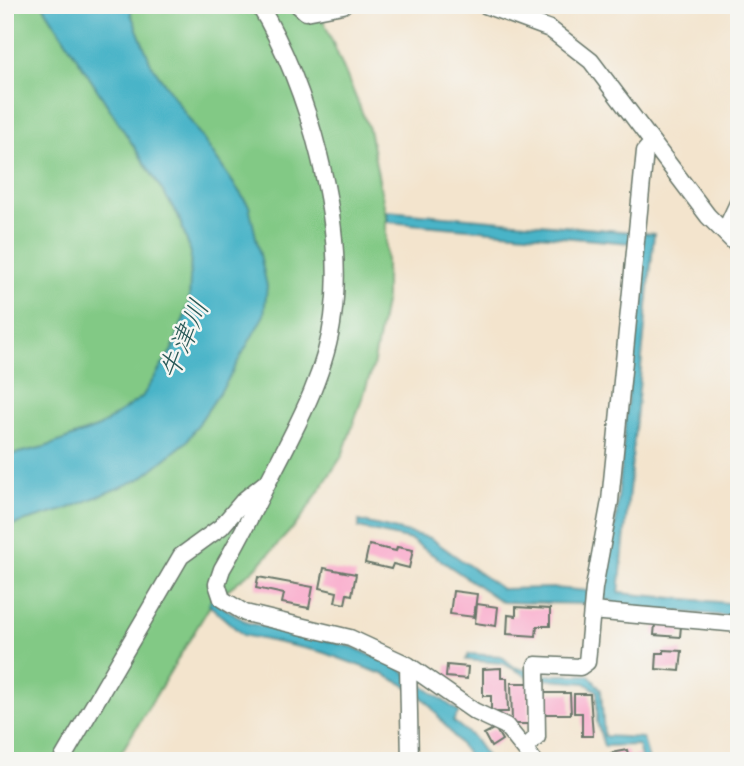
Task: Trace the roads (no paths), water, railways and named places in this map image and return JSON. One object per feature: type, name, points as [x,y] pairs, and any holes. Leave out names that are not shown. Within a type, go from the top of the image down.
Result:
[{"type":"street","points":[[259,5],[306,104],[326,189],[336,275],[333,317],[326,349],[299,424],[222,569],[217,584],[222,599],[245,613],[351,638],[408,665],[474,711],[506,726],[530,754],[537,737],[536,665],[580,667],[587,662],[592,611],[610,500],[645,151],[652,143]]},
{"type":"street","points":[[298,5],[306,12],[342,5]]},
{"type":"street","points":[[485,5],[550,29],[591,61],[708,216],[739,247]]},
{"type":"street","points":[[725,231],[739,201]]},
{"type":"street","points":[[61,761],[181,556],[222,527],[244,500],[268,481]]},
{"type":"street","points":[[592,611],[739,624]]},
{"type":"street","points":[[408,665],[410,761]]},
{"type":"water","name":"牛津川","points":[[43,5],[131,5],[131,14],[151,64],[249,206],[267,286],[264,315],[226,383],[186,442],[140,479],[67,509],[5,527],[5,456],[45,447],[99,427],[142,397],[172,350],[189,305],[191,253],[178,215]]},
{"type":"water","points":[[387,211],[654,234],[619,593],[739,604],[739,617],[613,606],[613,601],[602,600],[616,520],[642,244],[388,222]]},
{"type":"water","points":[[359,521],[430,538],[502,589],[554,588],[588,591],[586,604],[502,602],[411,540],[359,528]]},
{"type":"water","points":[[211,599],[248,623],[353,647],[400,669],[459,712],[453,721],[473,737],[490,761],[473,761],[428,703],[414,690],[385,675],[322,652],[243,635],[209,605]]},
{"type":"water","points":[[469,654],[501,656],[514,667],[543,675],[589,675],[601,690],[604,736],[643,738],[649,761],[642,761],[638,745],[604,746],[597,722],[597,691],[585,683],[531,678],[502,663],[466,660]]}]
